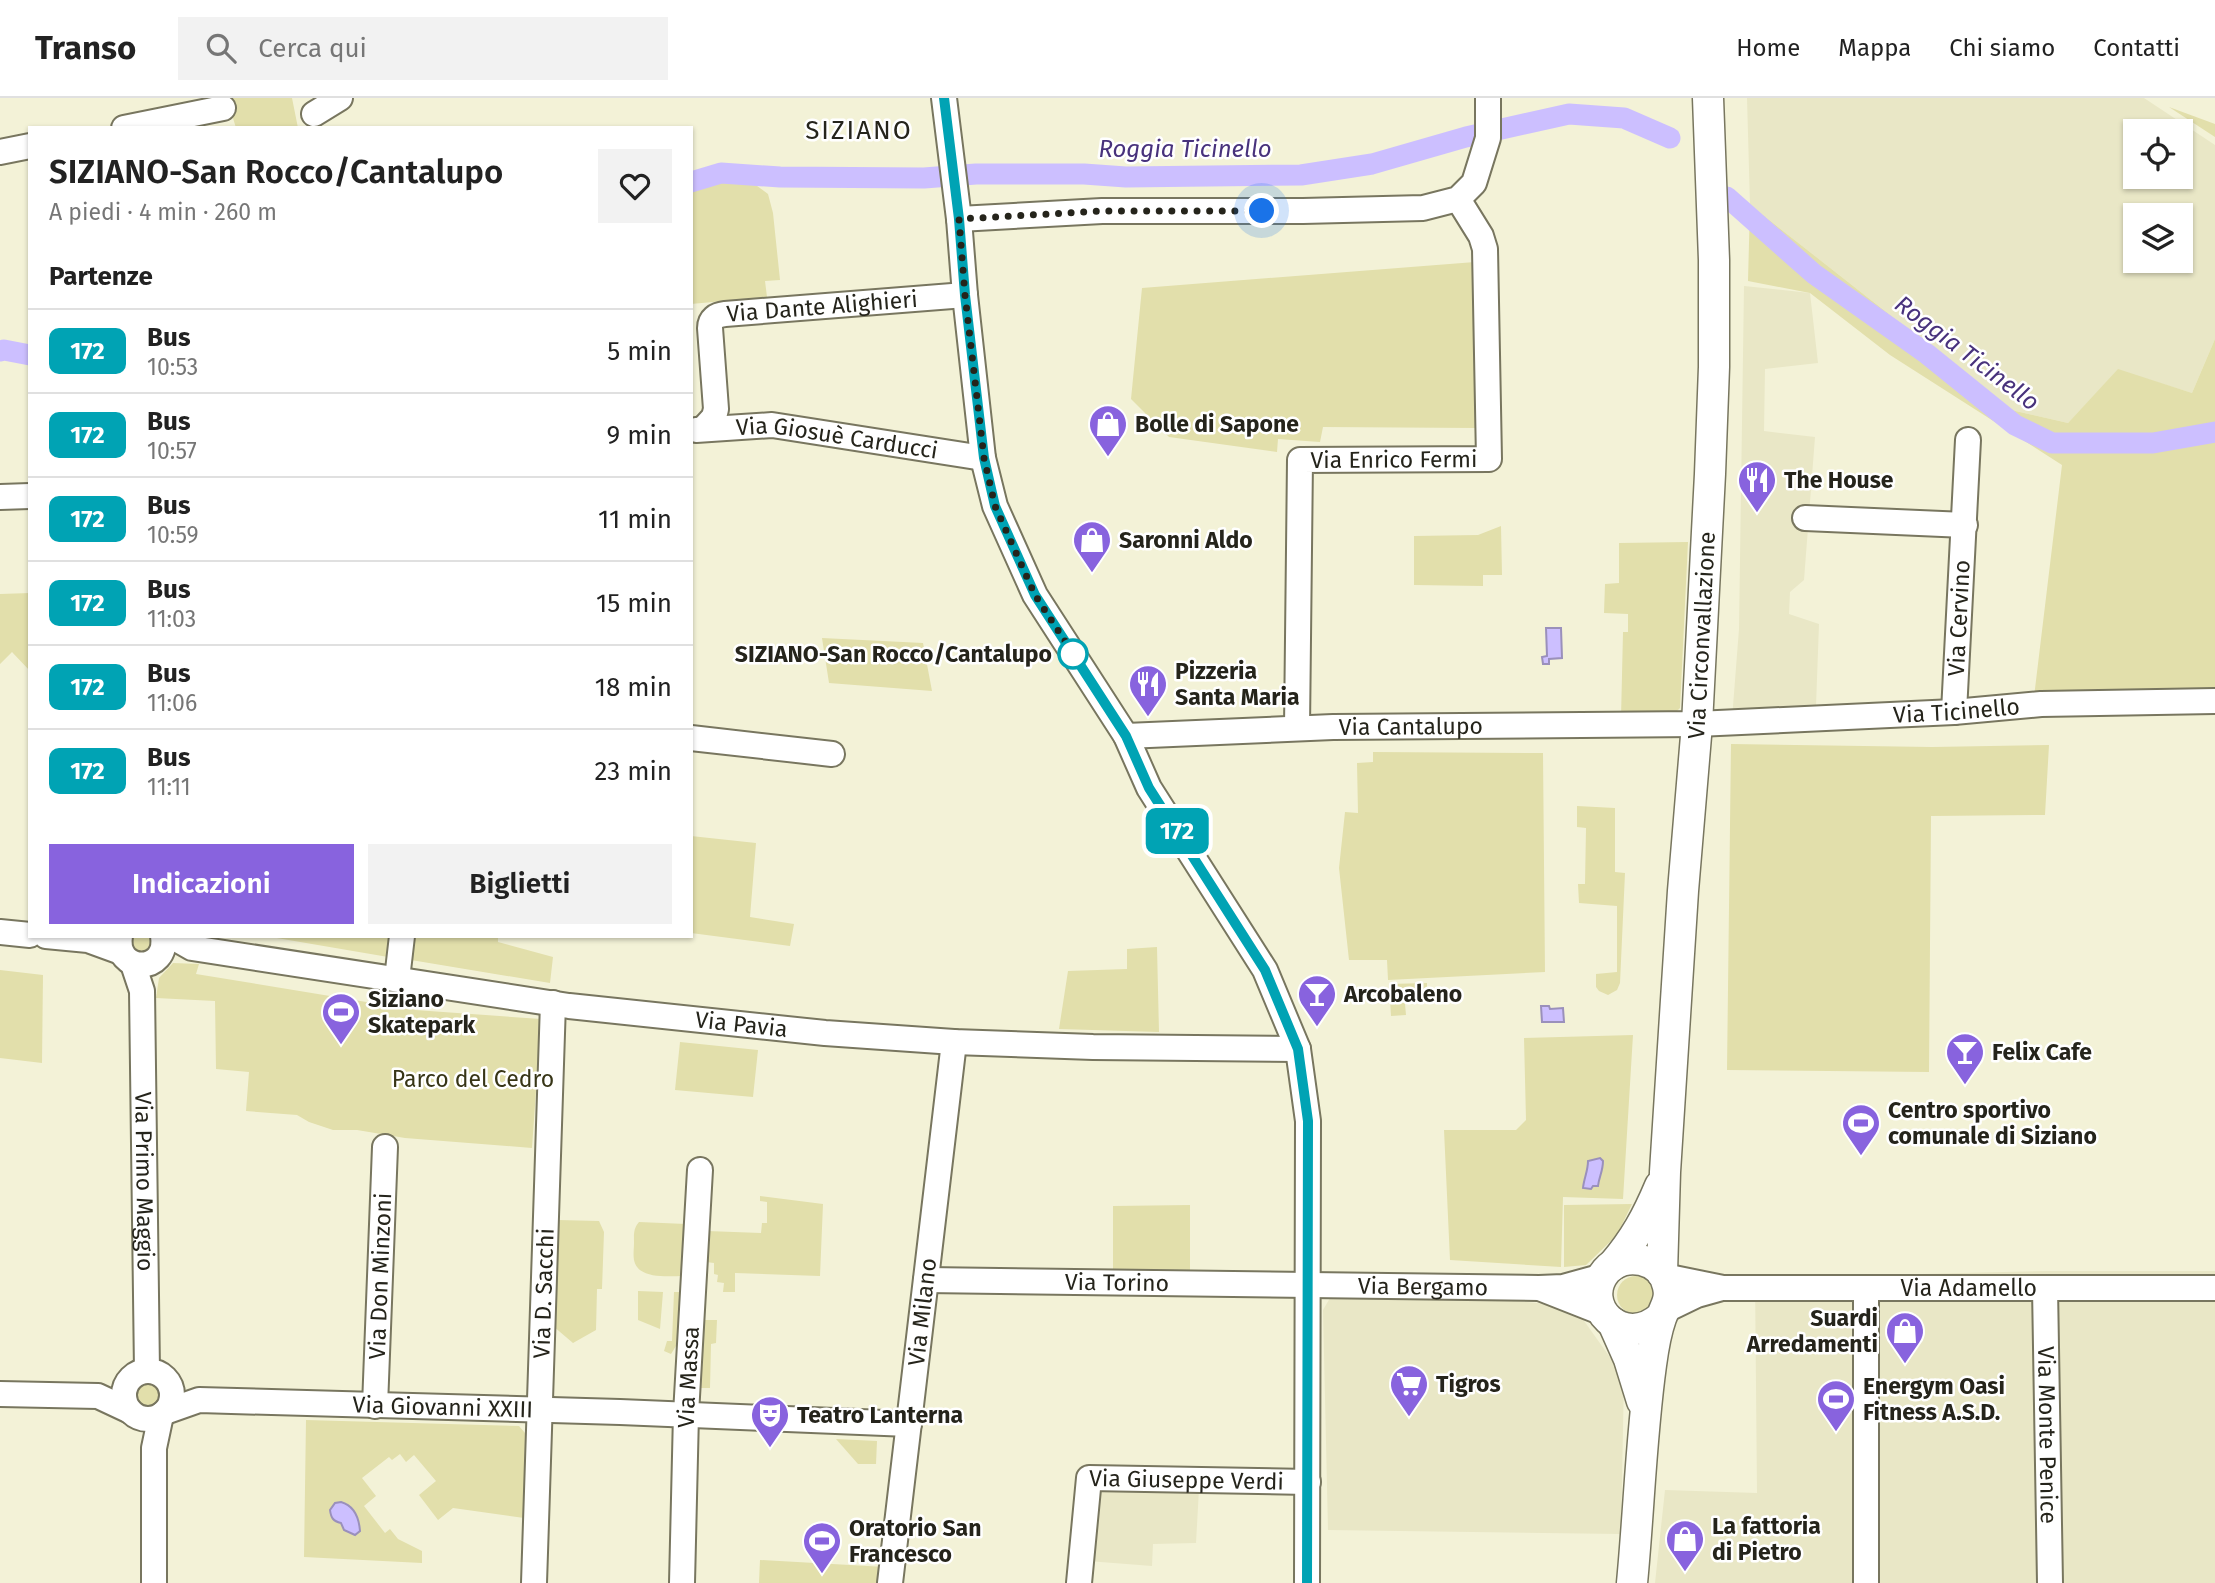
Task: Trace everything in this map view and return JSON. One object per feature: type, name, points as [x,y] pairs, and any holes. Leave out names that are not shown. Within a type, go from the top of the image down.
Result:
[{"type":"main road","name":"Via Circonvallazione","points":[[1663,1275],[1665,1172],[1697,724],[1710,461],[1714,260],[1708,98]]},
{"type":"main road","points":[[1646,1418],[1629,1359],[1598,1294],[1608,1270],[1632,1243],[1647,1217],[1665,1172]]},
{"type":"main road","points":[[1608,1270],[1626,1259],[1639,1259],[1652,1264],[1663,1275],[1669,1298],[1651,1363],[1632,1583]]},
{"type":"main road","points":[[1608,1318],[1622,1328],[1633,1330],[1644,1328],[1663,1313]]},
{"type":"street","points":[[314,113],[340,98]]},
{"type":"street","points":[[944,98],[984,458],[995,506],[1035,595],[1126,736],[1149,788],[1265,970],[1298,1049],[1308,1121],[1307,1583]]},
{"type":"street","points":[[959,219],[1109,211],[1423,208],[1458,199],[1474,183],[1488,138],[1488,98]]},
{"type":"street","points":[[134,126],[223,108]]},
{"type":"street","points":[[0,152],[28,146]]},
{"type":"street","name":"Via Enrico Fermi","points":[[1297,728],[1300,460],[1489,459],[1485,250],[1481,236],[1458,199]]},
{"type":"street","name":"Via Dante Alighieri","points":[[697,430],[714,417],[716,409],[710,328],[715,317],[725,314],[965,295]]},
{"type":"street","name":"Via Giosuè Carducci","points":[[697,430],[772,425],[984,458]]},
{"type":"street","name":"Via Cervino","points":[[1954,712],[1968,440]]},
{"type":"street","points":[[0,497],[28,496]]},
{"type":"street","points":[[1805,518],[1965,525]]},
{"type":"street","name":"Via Ticinello","points":[[1697,724],[1954,712],[2041,704],[2215,701]]},
{"type":"street","name":"Via Cantalupo","points":[[1126,736],[1297,728],[1697,724]]},
{"type":"street","points":[[693,738],[832,754]]},
{"type":"street","points":[[0,932],[28,935]]},
{"type":"street","points":[[94,938],[141,951]]},
{"type":"street","points":[[397,979],[402,938]]},
{"type":"street","name":"Via Pavia","points":[[141,951],[182,942],[553,1003],[812,1031],[954,1042],[1093,1047],[1298,1049]]},
{"type":"street","name":"Via Primo Maggio","points":[[141,951],[136,1377],[123,1396],[149,1414],[154,1448],[154,1583]]},
{"type":"street","name":"Via D. Sacchi","points":[[534,1583],[553,1003]]},
{"type":"street","name":"Via Milano","points":[[890,1583],[954,1042]]},
{"type":"street","name":"Via Don Minzoni","points":[[376,1406],[385,1147]]},
{"type":"street","name":"Via Massa","points":[[682,1583],[686,1414],[700,1170]]},
{"type":"street","name":"Via Bergamo","points":[[1307,1286],[1563,1287],[1608,1270]]},
{"type":"street","points":[[1663,1275],[1723,1288]]},
{"type":"street","name":"Via Torino","points":[[926,1280],[1307,1286]]},
{"type":"street","name":"Via Bergamo","points":[[1539,1288],[1608,1318]]},
{"type":"street","points":[[1663,1313],[1697,1295],[1723,1288]]},
{"type":"street","name":"Via Adamello","points":[[1723,1288],[2215,1288]]},
{"type":"street","points":[[1866,1288],[1866,1583]]},
{"type":"street","name":"Via Monte Penice","points":[[2045,1288],[2050,1583]]},
{"type":"street","points":[[98,1396],[136,1377],[155,1372],[170,1384]]},
{"type":"street","name":"Via Primo Maggio","points":[[149,1414],[172,1397],[170,1384]]},
{"type":"street","name":"Via Giovanni XXIII","points":[[170,1384],[199,1400]]},
{"type":"street","points":[[0,1394],[98,1396],[149,1414]]},
{"type":"street","name":"Via Giovanni XXIII","points":[[149,1414],[199,1400],[541,1409],[909,1424]]},
{"type":"street","name":"Via Giuseppe Verdi","points":[[1079,1583],[1088,1478],[1308,1482]]},
{"type":"shaded area","points":[[1747,98],[2144,98],[2176,119],[2123,119],[2123,189],[2193,189],[2193,130],[2215,145],[2215,339],[2192,393],[2118,370],[2068,423],[2011,410],[1750,205]]},
{"type":"shaded area","points":[[1744,286],[1810,293],[1818,363],[1765,369],[1764,431],[1815,437],[1804,580],[1790,592],[1789,614],[1819,624],[1816,706],[1807,715],[1732,719],[1739,629]]},
{"type":"shaded area","points":[[1546,628],[1561,628],[1562,658],[1549,659],[1549,664],[1543,664],[1542,657],[1547,656]]},
{"type":"shaded area","points":[[1541,1006],[1549,1006],[1550,1009],[1563,1008],[1564,1022],[1542,1022]]},
{"type":"shaded area","points":[[1600,1158],[1603,1165],[1598,1186],[1583,1188],[1588,1161]]},
{"type":"shaded area","points":[[2046,1271],[2215,1271],[2215,1583],[1655,1583],[1665,1490],[1757,1493],[1755,1278]]},
{"type":"shaded area","points":[[1330,1298],[1483,1298],[1547,1304],[1582,1318],[1624,1377],[1621,1534],[1328,1530],[1323,1310]]},
{"type":"shaded area","points":[[1093,1489],[1199,1489],[1196,1543],[1153,1544],[1152,1566],[1088,1561]]},
{"type":"shaded area","points":[[341,1502],[350,1506],[357,1517],[360,1531],[355,1535],[344,1530],[341,1523],[332,1517],[330,1510],[335,1503]]},
{"type":"green space","points":[[227,98],[292,98],[298,126],[235,126]]},
{"type":"green space","points":[[2169,107],[2215,124],[2215,137],[2193,123],[2193,119],[2187,119]]},
{"type":"green space","points":[[701,178],[724,178],[753,183],[768,194],[773,213],[780,280],[765,281],[767,297],[693,304],[693,181]]},
{"type":"green space","points":[[1750,205],[2011,410],[2068,423],[2118,369],[2192,393],[2215,339],[2215,690],[2034,697],[2062,465],[1890,355],[1810,293],[1748,281]]},
{"type":"green space","points":[[1475,262],[1476,428],[1323,427],[1320,442],[1278,439],[1277,452],[1169,437],[1131,399],[1142,288]]},
{"type":"green space","points":[[1501,526],[1502,575],[1483,575],[1483,586],[1414,585],[1414,536],[1478,535]]},
{"type":"green space","points":[[1688,542],[1680,708],[1676,712],[1621,718],[1623,632],[1628,632],[1628,614],[1604,613],[1605,584],[1619,583],[1619,543]]},
{"type":"green space","points":[[28,593],[28,669],[12,652],[0,664],[0,594]]},
{"type":"green space","points":[[822,638],[923,643],[932,691],[829,683]]},
{"type":"green space","points":[[1731,744],[1932,747],[2049,745],[2045,815],[1931,816],[1929,1072],[1727,1070]]},
{"type":"green space","points":[[1373,752],[1543,753],[1545,972],[1388,980],[1387,960],[1349,960],[1339,868],[1345,812],[1358,813],[1357,763],[1373,762]]},
{"type":"green space","points":[[1577,806],[1615,808],[1615,872],[1625,873],[1620,983],[1617,990],[1608,995],[1596,987],[1596,974],[1617,972],[1617,906],[1579,903],[1578,884],[1585,884],[1586,828],[1577,827]]},
{"type":"green space","points":[[693,836],[756,843],[750,917],[794,924],[790,946],[693,933]]},
{"type":"green space","points":[[133,938],[154,938],[154,949],[140,954],[132,942]]},
{"type":"green space","points":[[277,938],[396,938],[394,958]]},
{"type":"green space","points":[[408,938],[498,938],[498,942],[553,957],[550,983],[405,959]]},
{"type":"green space","points":[[1157,947],[1159,1032],[1059,1029],[1068,971],[1127,969],[1127,949]]},
{"type":"green space","name":"Parco del Cedro","points":[[173,963],[199,964],[196,974],[415,1010],[541,1019],[532,1148],[405,1138],[357,1130],[333,1130],[297,1115],[246,1111],[249,1072],[216,1069],[215,1001],[156,998],[159,978]]},
{"type":"green space","points":[[0,970],[43,975],[42,1063],[0,1058]]},
{"type":"green space","points":[[1427,983],[1427,991],[1404,993],[1406,1015],[1391,1016],[1389,984]]},
{"type":"green space","points":[[1633,1035],[1623,1199],[1563,1197],[1561,1267],[1450,1260],[1444,1130],[1516,1130],[1526,1120],[1524,1038]]},
{"type":"green space","points":[[680,1042],[758,1050],[753,1097],[675,1090]]},
{"type":"green space","points":[[760,1196],[823,1204],[820,1276],[735,1273],[735,1292],[723,1292],[724,1283],[717,1282],[714,1263],[706,1262],[707,1231],[761,1233],[762,1223],[767,1223],[767,1202],[760,1201]]},
{"type":"green space","points":[[1632,1204],[1617,1235],[1586,1265],[1564,1267],[1564,1205]]},
{"type":"green space","points":[[1190,1205],[1190,1274],[1113,1274],[1113,1206]]},
{"type":"green space","points":[[558,1220],[599,1221],[604,1232],[602,1289],[597,1289],[596,1330],[573,1343],[553,1326]]},
{"type":"green space","points":[[639,1222],[686,1224],[684,1276],[655,1276],[641,1271],[634,1258],[634,1235]]},
{"type":"green space","points":[[1636,1276],[1650,1281],[1655,1295],[1650,1309],[1636,1314],[1622,1309],[1617,1295],[1622,1281]]},
{"type":"green space","points":[[638,1291],[663,1292],[660,1329],[638,1320]]},
{"type":"green space","points":[[674,1292],[686,1292],[684,1347],[676,1346],[671,1354],[664,1351],[667,1341],[672,1341]]},
{"type":"green space","points":[[703,1320],[717,1320],[716,1343],[711,1344],[710,1388],[701,1388]]},
{"type":"green space","points":[[149,1384],[158,1387],[161,1396],[158,1405],[149,1408],[140,1405],[137,1396],[140,1387]]},
{"type":"green space","points":[[306,1420],[519,1426],[525,1433],[524,1518],[453,1508],[438,1520],[419,1495],[436,1481],[414,1455],[406,1462],[400,1454],[392,1460],[389,1457],[362,1478],[376,1496],[364,1506],[385,1533],[390,1529],[398,1539],[422,1551],[422,1563],[304,1557]]},
{"type":"green space","points":[[836,1439],[877,1441],[876,1464],[858,1464]]},
{"type":"green space","name":"Oratorio San Francesco","points":[[760,1560],[885,1567],[883,1583],[759,1583]]},
{"type":"waterway","name":"Roggia Ticinello","points":[[693,181],[721,173],[780,177],[924,178],[976,174],[1084,174],[1126,177],[1301,175],[1372,164],[1466,137],[1569,114],[1624,118],[1670,138]]},
{"type":"waterway","name":"Roggia Ticinello","points":[[1727,197],[1814,274],[1927,354],[2015,425],[2052,443],[2153,443],[2215,432]]},
{"type":"waterway","name":"Roggia Ticinello","points":[[0,351],[28,355]]},
{"type":"bus line","name":"172","points":[[944,98],[984,458],[995,506],[1035,595],[1126,736],[1149,788],[1265,970],[1298,1049],[1308,1121],[1307,1583]]},
{"type":"place","name":"Bolle di Sapone","points":[[1108,458]]},
{"type":"place","name":"The House","points":[[1757,514]]},
{"type":"place","name":"Saronni Aldo","points":[[1092,574]]},
{"type":"place","name":"SIZIANO-San Rocco/Cantalupo","points":[[1073,654]]},
{"type":"place","name":"Pizzeria Santa Maria","points":[[1148,718]]},
{"type":"place","name":"Arcobaleno","points":[[1317,1028]]},
{"type":"place","name":"Siziano Skatepark","points":[[341,1046]]},
{"type":"place","name":"Felix Cafe","points":[[1965,1086]]},
{"type":"place","name":"Centro sportivo comunale di Siziano","points":[[1861,1157]]},
{"type":"place","name":"Suardi Arredamenti","points":[[1905,1365]]},
{"type":"place","name":"Tigros","points":[[1409,1418]]},
{"type":"place","name":"Energym Oasi Fitness A.S.D.","points":[[1836,1433]]},
{"type":"place","name":"Teatro Lanterna","points":[[770,1449]]},
{"type":"place","name":"La fattoria di Pietro","points":[[1685,1573]]},
{"type":"place","name":"Oratorio San Francesco","points":[[822,1575]]},
{"type":"district","name":"SIZIANO","points":[[859,130]]},
{"type":"route","points":[[1073,654],[1076,658],[1035,595],[995,506],[984,458],[959,219],[1102,211],[1262,211]]}]
